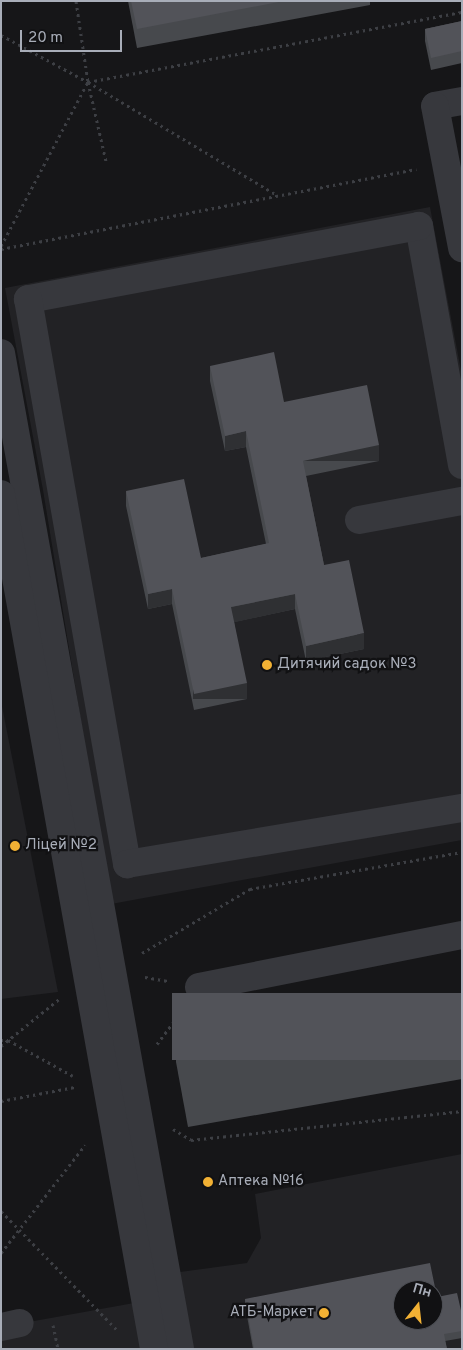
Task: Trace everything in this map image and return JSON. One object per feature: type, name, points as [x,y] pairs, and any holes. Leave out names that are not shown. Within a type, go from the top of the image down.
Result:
[{"type":"street","points":[[462,101],[435,106],[462,248]]},
{"type":"street","points":[[462,465],[420,226],[28,299],[127,864],[462,808]]},
{"type":"street","points":[[1,353],[100,973],[109,1081],[124,1108],[180,1349]]},
{"type":"street","points":[[1,494],[100,973]]},
{"type":"street","points":[[359,520],[462,502]]},
{"type":"street","points":[[199,987],[462,935]]},
{"type":"street","points":[[124,1108],[154,1349]]},
{"type":"path","points":[[76,1],[88,82],[106,161]]},
{"type":"path","points":[[88,82],[462,12]]},
{"type":"path","points":[[1,35],[88,82],[277,196]]},
{"type":"path","points":[[1,247],[88,82]]},
{"type":"path","points":[[1,247],[446,163]]},
{"type":"path","points":[[1,1046],[100,973],[250,889],[462,852]]},
{"type":"path","points":[[100,973],[199,987]]},
{"type":"path","points":[[1,1102],[109,1081],[199,987]]},
{"type":"path","points":[[1,1040],[8,1040],[109,1081]]},
{"type":"path","points":[[1,1253],[124,1108],[191,1140],[462,1111]]},
{"type":"path","points":[[1,1211],[122,1335]]},
{"type":"shaded area","name":"Дитячий садок №3","points":[[430,207],[462,376],[462,840],[111,904],[43,490],[5,288]]},
{"type":"shaded area","name":"Ліцей №2","points":[[1,701],[58,992],[1,999]]},
{"type":"shaded area","points":[[462,1154],[462,1349],[1,1349],[1,1327],[184,1294],[180,1272],[247,1263],[261,1238],[255,1194]]},
{"type":"building","points":[[131,1],[284,1],[137,29]]},
{"type":"building","points":[[462,21],[462,51],[431,58],[425,29]]},
{"type":"building","points":[[274,352],[284,402],[367,385],[379,445],[303,461],[324,565],[349,560],[364,633],[306,646],[295,594],[231,607],[247,683],[194,694],[172,589],[148,594],[126,491],[184,479],[201,558],[269,543],[246,431],[225,436],[210,366]]},
{"type":"building","points":[[172,993],[462,993],[462,1060],[172,1060]]},
{"type":"building","name":"АТБ-Маркет","points":[[430,1263],[434,1280],[393,1280],[393,1330],[443,1330],[443,1296],[457,1293],[462,1315],[462,1331],[444,1334],[447,1349],[254,1349],[245,1299]]},
{"type":"place","name":"Дитячий садок №3","points":[[267,665]]},
{"type":"place","name":"Ліцей №2","points":[[15,846]]},
{"type":"place","name":"Аптека №16","points":[[208,1182]]},
{"type":"place","name":"АТБ-Маркет","points":[[324,1313]]}]
